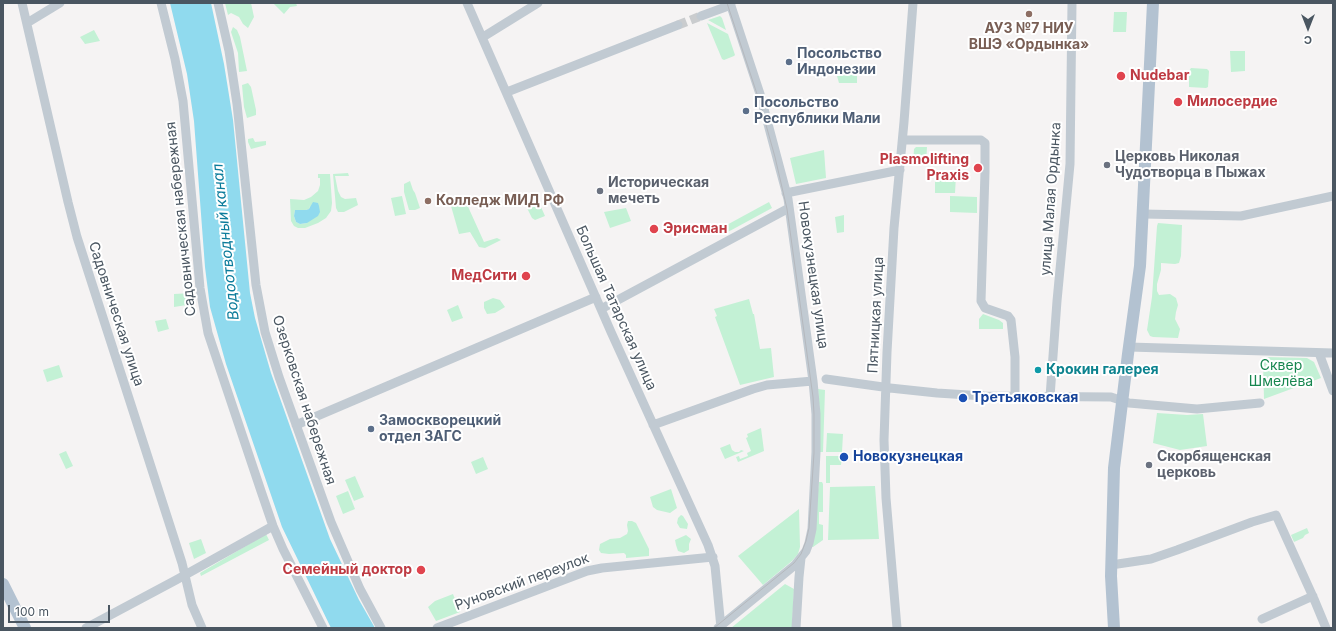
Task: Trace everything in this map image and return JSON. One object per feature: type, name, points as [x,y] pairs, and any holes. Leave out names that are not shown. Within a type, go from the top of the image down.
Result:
[{"type":"main road","points":[[1114,628],[1111,566],[1114,468],[1129,346],[1139,284],[1153,3]]},
{"type":"main road","points":[[3,584],[25,628]]},
{"type":"street","name":"Садовническая улица","points":[[22,3],[77,237],[185,575],[192,605],[202,628]]},
{"type":"street","points":[[27,23],[60,3]]},
{"type":"street","name":"Садовническая набережная","points":[[161,3],[183,101],[189,153],[194,230],[203,308],[216,357],[273,526],[323,628]]},
{"type":"street","name":"Озерковская набережная","points":[[218,3],[229,51],[237,104],[259,306],[271,353],[316,482],[345,557],[381,628]]},
{"type":"street","name":"Большая Татарская улица","points":[[467,3],[601,309],[713,557],[716,571],[720,627]]},
{"type":"street","points":[[483,37],[538,3]]},
{"type":"street","name":"Пятницкая улица","points":[[896,628],[886,498],[884,440],[894,233],[903,140],[913,3]]},
{"type":"street","name":"улица Малая Ордынка","points":[[1050,397],[1057,301],[1070,164],[1072,3]]},
{"type":"street","points":[[700,16],[730,4]]},
{"type":"street","name":"Новокузнецкая улица","points":[[730,4],[758,86],[786,193],[813,381],[816,414],[816,440],[812,529],[809,543],[802,557]]},
{"type":"street","points":[[507,92],[678,25]]},
{"type":"street","points":[[903,140],[981,140],[985,142],[981,301],[985,308],[1008,316],[1011,320],[1015,357],[1015,397]]},
{"type":"street","points":[[786,193],[900,170]]},
{"type":"street","points":[[1143,214],[1241,216],[1333,196]]},
{"type":"street","points":[[601,309],[789,208]]},
{"type":"street","points":[[296,425],[596,297]]},
{"type":"street","points":[[1129,346],[1333,353]]},
{"type":"street","points":[[1319,353],[1333,391]]},
{"type":"street","points":[[826,379],[949,394],[1015,397],[1111,397],[1122,401],[1154,406],[1197,409],[1260,403]]},
{"type":"street","points":[[653,425],[752,389],[767,385],[813,381]]},
{"type":"street","points":[[1111,566],[1151,559],[1276,514],[1326,628]]},
{"type":"street","points":[[86,628],[273,526]]},
{"type":"street","name":"Руновский переулок","points":[[438,628],[587,571],[602,568],[713,557]]},
{"type":"street","points":[[720,627],[796,565],[802,557]]},
{"type":"street","points":[[796,628],[799,577],[802,557]]},
{"type":"street","points":[[1262,619],[1313,596]]},
{"type":"green space","points":[[225,3],[251,3],[254,17],[248,28],[243,24],[239,17],[231,13],[228,15]]},
{"type":"green space","points":[[273,3],[296,3],[297,6],[290,7],[284,14]]},
{"type":"green space","points":[[1114,12],[1127,12],[1126,32],[1113,32]]},
{"type":"green space","points":[[720,16],[722,18],[726,30],[708,20]]},
{"type":"green space","points":[[707,23],[728,34],[735,55],[734,56],[724,60],[722,59]]},
{"type":"green space","points":[[233,27],[237,30],[240,37],[247,71],[239,72],[238,53],[231,32]]},
{"type":"green space","points":[[94,30],[100,41],[85,44],[80,37]]},
{"type":"green space","points":[[1230,51],[1245,51],[1245,71],[1231,72]]},
{"type":"green space","points":[[1191,68],[1207,69],[1209,71],[1208,87],[1189,87],[1189,71]]},
{"type":"green space","points":[[857,70],[857,83],[839,83],[837,76]]},
{"type":"green space","points":[[248,83],[251,87],[256,115],[247,118],[244,107],[242,85]]},
{"type":"green space","points":[[253,138],[255,142],[266,141],[266,145],[251,149],[248,139]]},
{"type":"green space","points":[[916,147],[927,147],[926,164],[913,163],[914,149]]},
{"type":"green space","points":[[824,150],[826,178],[796,184],[790,158]]},
{"type":"green space","points":[[348,173],[349,176],[335,176],[338,191],[341,197],[345,199],[356,198],[358,205],[344,212],[338,212],[336,208],[333,174]]},
{"type":"green space","points":[[318,174],[330,174],[332,203],[331,211],[326,218],[318,223],[305,228],[298,228],[294,226],[291,221],[290,199],[304,200],[311,197],[318,191],[320,178],[318,178]],"holes":[[[310,205],[307,223],[300,224],[296,222],[294,216],[295,210],[306,210],[309,209]]]},
{"type":"green space","points":[[935,176],[956,176],[955,193],[935,193]]},
{"type":"green space","points":[[410,181],[420,208],[415,210],[409,210],[404,192],[404,184]]},
{"type":"green space","points":[[402,196],[406,214],[395,216],[391,198]]},
{"type":"green space","points":[[950,196],[977,197],[977,213],[950,212]]},
{"type":"green space","points":[[537,198],[545,216],[535,220],[532,218],[525,204]]},
{"type":"green space","points":[[459,199],[465,200],[484,242],[497,238],[501,240],[485,248],[479,247],[470,232],[459,234],[451,206]]},
{"type":"green space","points":[[769,202],[772,208],[726,233],[723,227]]},
{"type":"green space","points":[[626,208],[631,221],[610,228],[604,212]]},
{"type":"green space","points":[[844,215],[844,232],[837,233],[835,217]]},
{"type":"green space","points":[[1158,223],[1182,225],[1181,256],[1179,263],[1161,263],[1161,270],[1157,284],[1157,291],[1159,295],[1170,294],[1176,298],[1178,305],[1175,319],[1180,329],[1178,338],[1153,337],[1150,336],[1147,330],[1152,297]]},
{"type":"green space","points":[[192,293],[193,304],[174,307],[174,294]]},
{"type":"green space","points":[[493,298],[500,300],[505,307],[495,313],[487,314],[484,308],[484,302]]},
{"type":"green space","points":[[749,299],[754,314],[760,349],[771,348],[774,377],[740,385],[715,317],[717,316],[714,309]]},
{"type":"green space","points":[[458,305],[463,318],[452,322],[447,310]]},
{"type":"green space","points":[[983,314],[1003,323],[1003,329],[979,329],[979,319]]},
{"type":"green space","points":[[166,319],[169,329],[158,332],[155,321]]},
{"type":"green space","name":"Сквер Шмелёва","points":[[1265,357],[1307,358],[1314,362],[1321,378],[1264,399],[1263,359]]},
{"type":"green space","points":[[59,365],[63,377],[47,382],[43,370]]},
{"type":"green space","points":[[818,389],[825,390],[823,452],[820,452]]},
{"type":"green space","points":[[1157,413],[1187,415],[1203,414],[1207,446],[1180,450],[1153,443]]},
{"type":"green space","points":[[761,428],[764,451],[738,462],[736,457],[739,456],[740,459],[748,456],[747,453],[751,451],[746,438],[748,437],[747,434]]},
{"type":"green space","points":[[827,433],[843,434],[842,452],[826,452]]},
{"type":"green space","points":[[730,444],[732,450],[735,452],[739,452],[741,450],[744,451],[725,459],[720,448]]},
{"type":"green space","points":[[66,451],[73,466],[66,469],[59,454]]},
{"type":"green space","points":[[826,456],[842,456],[841,465],[830,465],[830,483],[826,483]]},
{"type":"green space","points":[[483,457],[488,469],[476,474],[471,462]]},
{"type":"green space","points":[[355,476],[364,497],[354,501],[345,480]]},
{"type":"green space","points":[[819,482],[822,482],[823,484],[823,512],[819,512],[819,524],[823,525],[823,540],[811,547]]},
{"type":"green space","points":[[875,486],[879,539],[828,540],[830,487]]},
{"type":"green space","points":[[671,489],[677,508],[670,513],[657,510],[653,507],[650,497]]},
{"type":"green space","points":[[348,491],[355,509],[343,514],[336,496]]},
{"type":"green space","points":[[799,509],[800,547],[798,554],[792,561],[763,585],[738,556]]},
{"type":"green space","points":[[681,515],[688,524],[687,529],[680,528],[677,523],[678,518]]},
{"type":"green space","points":[[628,521],[636,523],[649,549],[649,556],[626,558],[624,553],[601,553],[599,550],[600,544],[610,539],[620,538],[627,534]]},
{"type":"green space","points":[[1307,528],[1309,533],[1303,538],[1294,542],[1291,535]]},
{"type":"green space","points":[[266,534],[269,540],[201,576],[200,573]]},
{"type":"green space","points":[[686,535],[691,539],[689,550],[684,553],[678,551],[675,540]]},
{"type":"green space","points":[[201,539],[206,553],[194,559],[189,543]]},
{"type":"green space","points":[[785,584],[794,589],[792,628],[731,628]]},
{"type":"green space","points":[[453,594],[460,612],[436,621],[428,607],[435,601]]},
{"type":"water","name":"Водоотводный канал","points":[[170,3],[211,3],[224,64],[233,120],[250,293],[255,318],[271,373],[330,539],[359,600],[375,628],[331,628],[282,527],[226,364],[210,307],[205,267],[194,121],[187,74]]},
{"type":"water","points":[[313,202],[318,203],[320,212],[318,216],[307,223],[300,224],[296,222],[294,216],[295,210],[309,209]]},
{"type":"tunnel","points":[[678,25],[701,16]]},
{"type":"tram line","points":[[714,628],[794,563],[801,554],[809,528],[814,453],[813,397],[787,209],[775,157],[759,100],[727,3]]},
{"type":"place","name":"АУЗ №7 НИУ ВШЭ «Ордынка»","points":[[1029,14]]},
{"type":"place","name":"Посольство Индонезии","points":[[789,62]]},
{"type":"place","name":"Nudebar","points":[[1121,76]]},
{"type":"place","name":"Милосердие","points":[[1178,102]]},
{"type":"place","name":"Посольство Республики Мали","points":[[746,111]]},
{"type":"place","name":"Церковь Николая Чудотворца в Пыжах","points":[[1107,165]]},
{"type":"place","name":"Plasmolifting Praxis","points":[[978,168]]},
{"type":"place","name":"Историческая мечеть","points":[[600,191]]},
{"type":"place","name":"Колледж МИД РФ","points":[[428,201]]},
{"type":"place","name":"Эрисман","points":[[654,229]]},
{"type":"place","name":"МедСити","points":[[526,276]]},
{"type":"place","name":"Крокин галерея","points":[[1038,370]]},
{"type":"place","name":"Третьяковская","points":[[963,398]]},
{"type":"place","name":"Замоскворецкий отдел ЗАГС","points":[[371,429]]},
{"type":"place","name":"Новокузнецкая","points":[[844,457]]},
{"type":"place","name":"Скорбященская церковь","points":[[1149,465]]},
{"type":"place","name":"Семейный доктор","points":[[421,570]]}]
